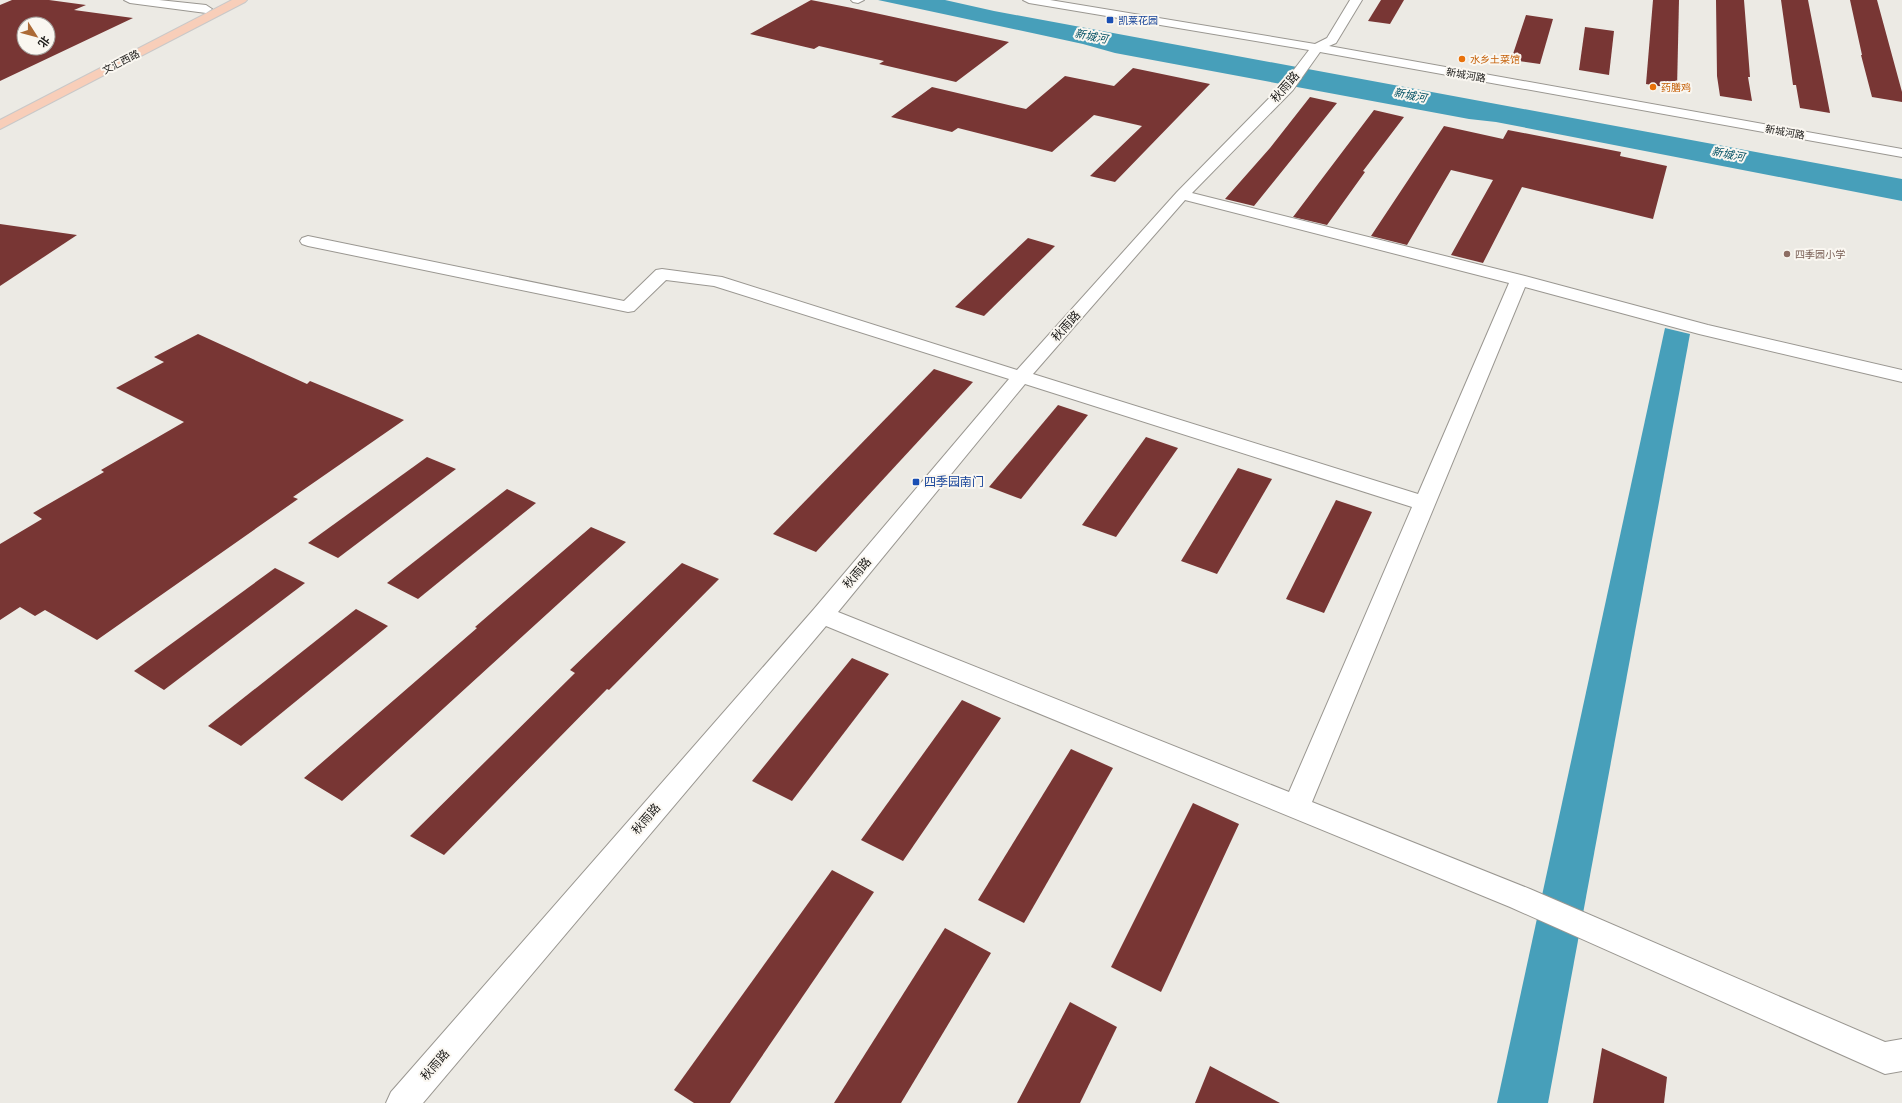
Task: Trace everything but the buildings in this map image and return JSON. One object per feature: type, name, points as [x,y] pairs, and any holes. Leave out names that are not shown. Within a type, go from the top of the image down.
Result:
[{"type":"main road","name":"文汇西路","points":[[0,112],[223,0]]},
{"type":"main road","name":"文汇西路","points":[[0,125],[241,0]]},
{"type":"street","points":[[130,0],[206,9]]},
{"type":"street","name":"新城河路","points":[[1029,0],[1317,48],[1902,153]]},
{"type":"street","points":[[1317,48],[1332,40],[1356,0]]},
{"type":"street","points":[[1317,48],[1318,37],[1322,31]]},
{"type":"street","name":"秋雨路","points":[[402,1103],[822,615],[1020,378],[1182,195],[1288,87],[1317,48]]},
{"type":"street","points":[[1182,195],[1519,280],[1704,330],[1902,376]]},
{"type":"street","points":[[308,241],[628,307],[662,274],[716,281],[1020,378],[1425,504]]},
{"type":"street","points":[[1296,806],[1519,280]]},
{"type":"street","points":[[822,615],[1520,898],[1592,931],[1885,1058],[1902,1055]]},
{"type":"water","name":"新城河","points":[[878,0],[945,0],[994,11],[1902,179],[1902,201],[1496,122],[1469,119],[1115,53],[1083,44]]},
{"type":"water","points":[[1665,328],[1690,334],[1548,1103],[1497,1103]]},
{"type":"place","name":"凯莱花园","points":[[1110,20]]},
{"type":"place","name":"水乡土菜馆","points":[[1462,59]]},
{"type":"place","name":"药膳鸡","points":[[1653,87]]},
{"type":"place","name":"四季园小学","points":[[1787,254]]},
{"type":"place","name":"四季园南门","points":[[916,482]]}]
